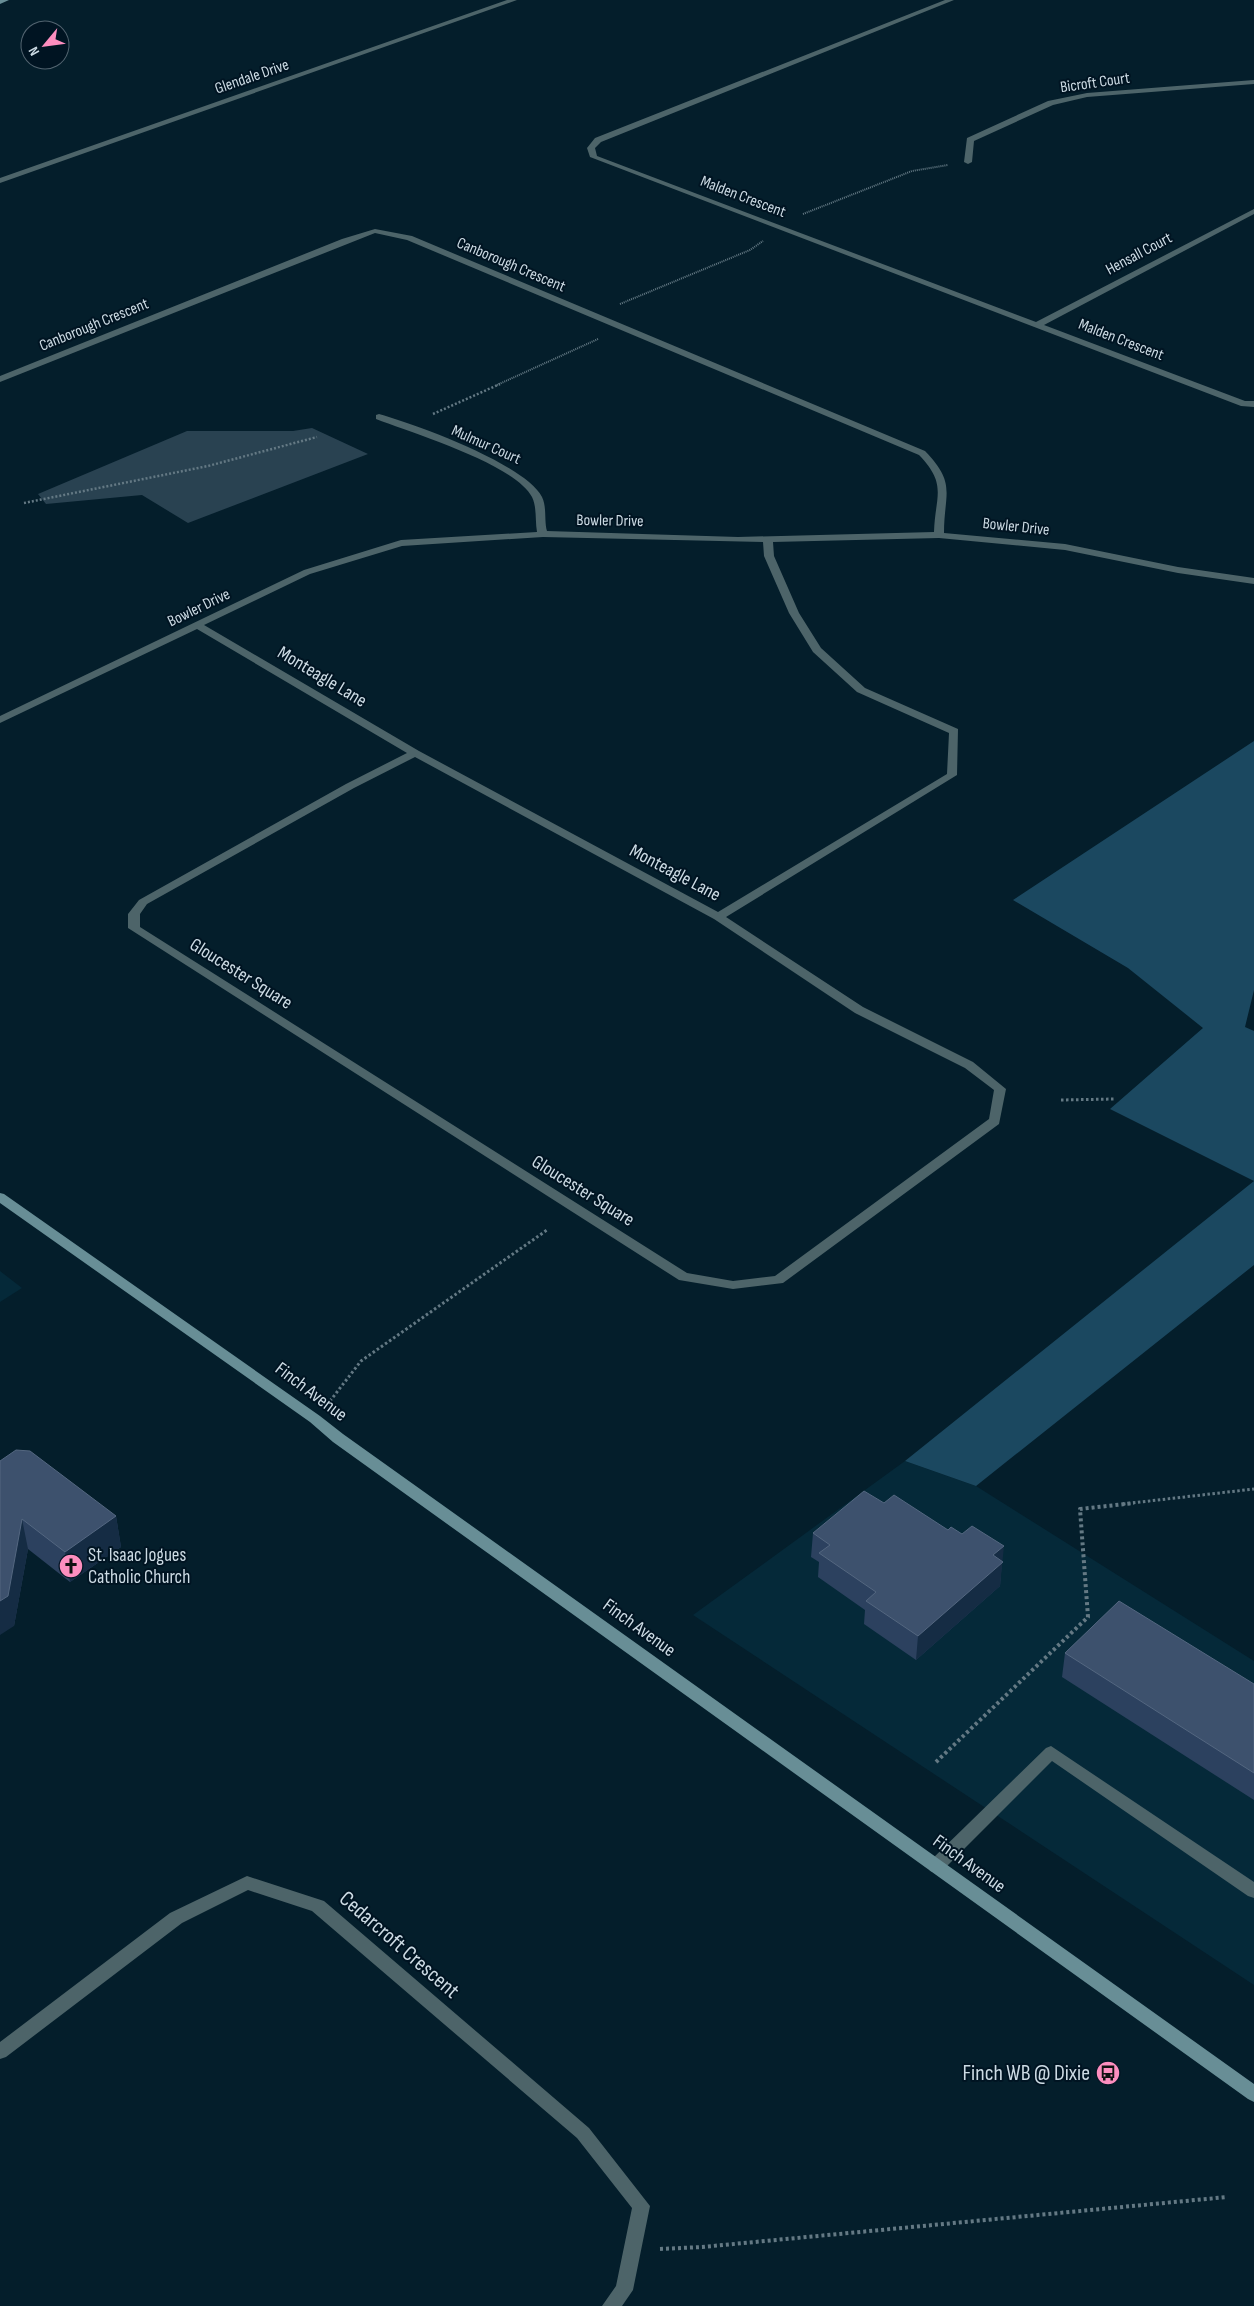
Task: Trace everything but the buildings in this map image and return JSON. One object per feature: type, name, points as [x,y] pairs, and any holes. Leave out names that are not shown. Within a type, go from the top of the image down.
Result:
[{"type":"main road","points":[[0,2],[6,0]]},
{"type":"main road","name":"Finch Avenue","points":[[0,1197],[315,1419],[338,1438],[1254,2094]]},
{"type":"street","name":"Glendale Drive","points":[[0,181],[514,0]]},
{"type":"street","name":"Malden Crescent","points":[[951,0],[598,140],[591,148],[594,156],[1244,404],[1254,404]]},
{"type":"street","name":"Bicroft Court","points":[[968,162],[970,140],[1051,103],[1087,95],[1254,82]]},
{"type":"street","name":"Hensall Court","points":[[1038,324],[1254,211]]},
{"type":"street","name":"Canborough Crescent","points":[[0,379],[345,241],[375,231],[409,238],[922,453],[938,467],[944,488],[938,521],[939,535]]},
{"type":"street","name":"Mulmur Court","points":[[379,417],[479,456],[522,478],[538,497],[538,522],[543,534]]},
{"type":"street","name":"Bowler Drive","points":[[0,720],[308,572],[402,543],[543,534],[768,540],[939,535],[1065,547],[1178,570],[1254,581]]},
{"type":"street","name":"Monteagle Lane","points":[[197,625],[415,753],[718,917],[952,775],[954,730],[861,690],[817,650],[794,613],[769,556],[768,540]]},
{"type":"street","name":"Gloucester Square","points":[[415,753],[350,786],[143,902],[134,914],[134,928],[684,1277],[733,1285],[778,1280],[995,1121],[1000,1089],[968,1065],[859,1010],[718,917]]},
{"type":"street","points":[[936,1866],[1051,1752],[1254,1891]]},
{"type":"street","name":"Cedarcroft Crescent","points":[[0,2052],[176,1918],[247,1883],[318,1906],[583,2133],[641,2206],[624,2290],[610,2306]]},
{"type":"path","points":[[432,414],[624,327]]},
{"type":"path","points":[[24,503],[161,477],[270,451],[317,437]]},
{"type":"path","points":[[1060,1100],[1114,1099]]},
{"type":"path","points":[[315,1419],[361,1362],[547,1230]]},
{"type":"path","points":[[936,1762],[1088,1617],[1080,1509],[1254,1489]]},
{"type":"path","points":[[632,2250],[702,2247],[1227,2197]]},
{"type":"shaded area","points":[[312,428],[368,454],[188,523],[142,495],[46,504],[38,494],[187,431],[293,431]]},
{"type":"shaded area","points":[[1254,741],[1254,990],[1245,1027],[1254,1031],[1254,1181],[1110,1109],[1203,1028],[1128,968],[1013,900]]},
{"type":"shaded area","points":[[1254,1181],[1254,1265],[976,1486],[905,1461]]},
{"type":"shaded area","points":[[0,1271],[22,1288],[0,1302]]},
{"type":"shaded area","points":[[905,1461],[976,1486],[1254,1661],[1254,1985],[693,1615]]},
{"type":"place","name":"St. Isaac Jogues Catholic Church","points":[[71,1566]]},
{"type":"place","name":"Finch WB @ Dixie","points":[[1108,2073]]}]
